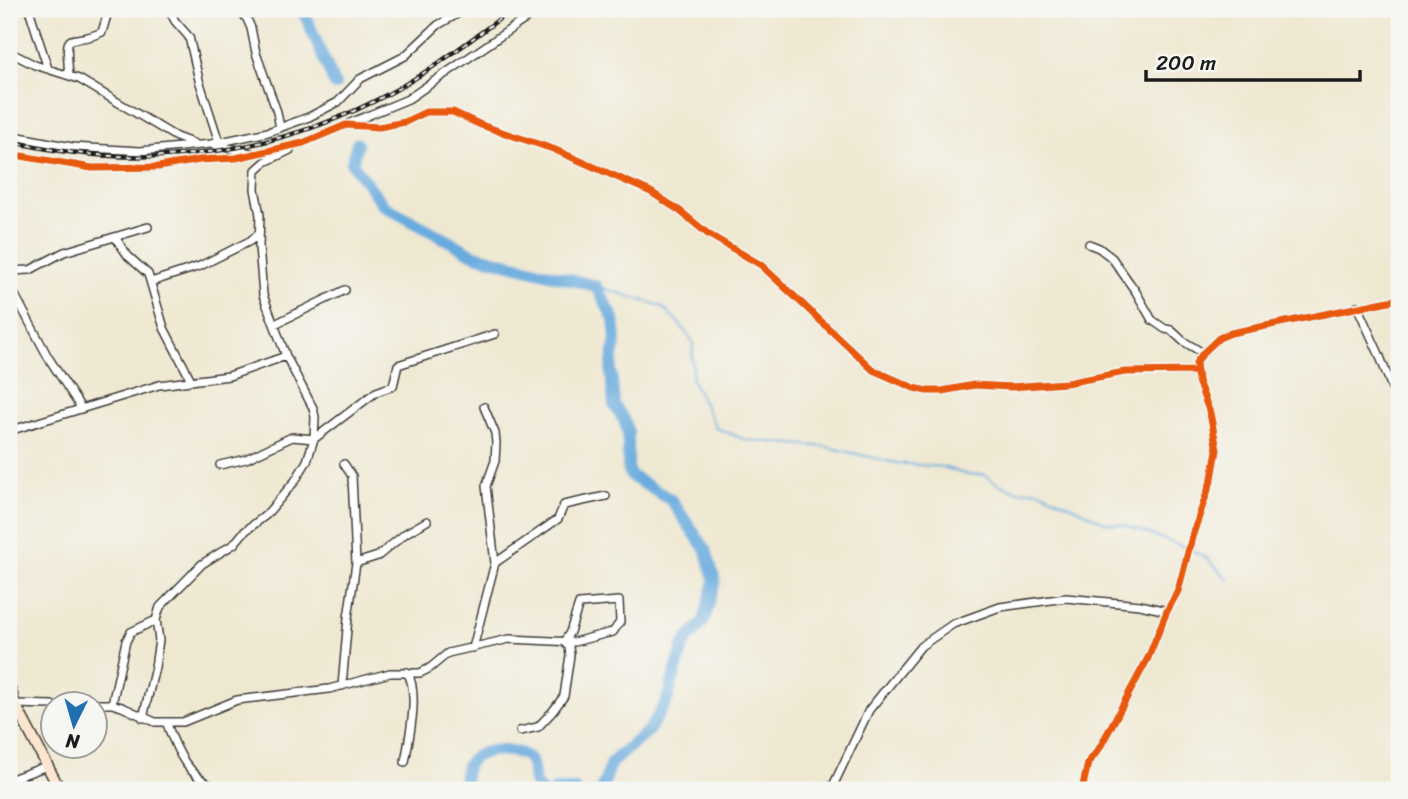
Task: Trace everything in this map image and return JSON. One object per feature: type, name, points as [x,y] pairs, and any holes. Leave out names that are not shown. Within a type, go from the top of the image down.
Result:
[{"type":"street","points":[[29,9],[48,69]]},
{"type":"street","points":[[69,75],[69,42],[74,38],[102,32],[109,9]]},
{"type":"street","points":[[169,9],[189,37],[199,80],[219,142]]},
{"type":"street","points":[[238,9],[251,28],[256,53],[280,128]]},
{"type":"street","points":[[9,135],[96,150],[140,151],[211,144],[280,128],[338,102],[360,79],[405,55],[438,25],[466,9]]},
{"type":"street","points":[[143,718],[155,667],[159,640],[156,620],[160,607],[202,564],[234,544],[271,510],[305,466],[314,439],[313,408],[286,356],[263,295],[256,170],[265,162],[303,143],[408,99],[540,9]]},
{"type":"street","points":[[9,52],[79,79],[176,137],[200,145]]},
{"type":"street","points":[[346,125],[379,127],[405,122],[426,112],[453,112],[640,185],[680,211],[708,234],[761,265],[873,369],[914,388],[942,391],[974,385],[1011,387],[1066,383],[1125,372],[1195,371]]},
{"type":"street","points":[[9,153],[92,168],[158,167],[200,160],[228,159],[303,143]]},
{"type":"street","points":[[211,144],[256,154]]},
{"type":"street","points":[[9,271],[30,270],[64,252],[148,227]]},
{"type":"street","points":[[151,282],[200,266],[260,234]]},
{"type":"street","points":[[115,237],[128,256],[148,274],[164,328],[191,380]]},
{"type":"street","points":[[1089,244],[1112,258],[1152,320],[1203,353]]},
{"type":"street","points":[[9,284],[48,356],[81,408]]},
{"type":"street","points":[[275,324],[345,290]]},
{"type":"street","points":[[1082,790],[1088,763],[1099,750],[1148,659],[1167,611],[1178,592],[1192,537],[1212,478],[1216,457],[1214,428],[1195,371],[1196,363],[1219,338],[1231,333],[1399,299]]},
{"type":"street","points":[[1357,306],[1399,406]]},
{"type":"street","points":[[220,465],[246,459],[292,438],[314,439],[376,393],[393,387],[398,365],[495,334]]},
{"type":"street","points":[[9,431],[159,386],[229,376],[286,356]]},
{"type":"street","points":[[473,648],[495,563],[486,486],[495,461],[496,443],[495,433],[484,407]]},
{"type":"street","points":[[342,686],[356,563],[352,476],[344,464]]},
{"type":"street","points":[[495,563],[558,519],[564,505],[606,496]]},
{"type":"street","points":[[356,563],[378,556],[406,533],[427,521]]},
{"type":"street","points":[[831,790],[869,710],[921,646],[953,624],[1000,607],[1066,598],[1140,604],[1167,611]]},
{"type":"street","points":[[108,704],[167,724],[183,722],[237,699],[302,694],[390,673],[425,671],[448,653],[522,638],[564,642],[574,642],[613,632],[620,622],[619,601],[579,604],[564,642]]},
{"type":"street","points":[[112,704],[126,641],[131,632],[156,620]]},
{"type":"street","points":[[520,731],[538,727],[564,696],[570,655],[564,642]]},
{"type":"street","points":[[405,762],[412,710],[412,681],[407,672]]},
{"type":"street","points":[[9,688],[60,790]]},
{"type":"street","points":[[15,704],[38,705]]},
{"type":"street","points":[[9,720],[15,704]]},
{"type":"street","points":[[167,724],[185,763],[195,777],[218,790]]},
{"type":"street","points":[[9,780],[47,766]]},
{"type":"waterway","points":[[300,9],[306,17],[335,85]]},
{"type":"waterway","points":[[357,143],[352,163],[384,206],[475,255],[596,286],[614,319],[616,339],[611,370],[614,405],[628,432],[628,470],[631,476],[671,500],[706,550],[715,581],[704,621],[684,644],[666,703],[648,731],[611,763],[602,790]]},
{"type":"waterway","points":[[596,286],[661,306],[677,321],[693,342],[692,380],[716,428],[746,440],[827,447],[896,463],[943,467],[968,475],[983,474],[998,484],[1017,491],[1038,490],[1107,523],[1125,525],[1186,548]]},
{"type":"waterway","points":[[1191,550],[1208,559],[1228,580]]},
{"type":"waterway","points":[[467,790],[465,775],[468,764],[482,754],[501,750],[527,757],[532,765],[535,783],[541,790]]},
{"type":"waterway","points":[[555,790],[575,790]]},
{"type":"railway","points":[[9,141],[106,156],[155,156],[204,153],[299,132],[345,115],[406,84],[513,9]]},
{"type":"cycle path","points":[[9,154],[92,168],[158,167],[200,160],[236,158],[303,143],[346,125],[379,127],[405,122],[426,112],[453,112],[481,125],[553,149],[651,192],[708,234],[761,265],[873,370],[914,388],[942,391],[974,385],[1011,387],[1066,383],[1125,372],[1195,371]]},
{"type":"cycle path","points":[[1082,790],[1088,763],[1099,749],[1148,658],[1178,591],[1192,537],[1212,478],[1217,450],[1210,413],[1198,381],[1196,363],[1219,338],[1231,333],[1399,299]]}]
